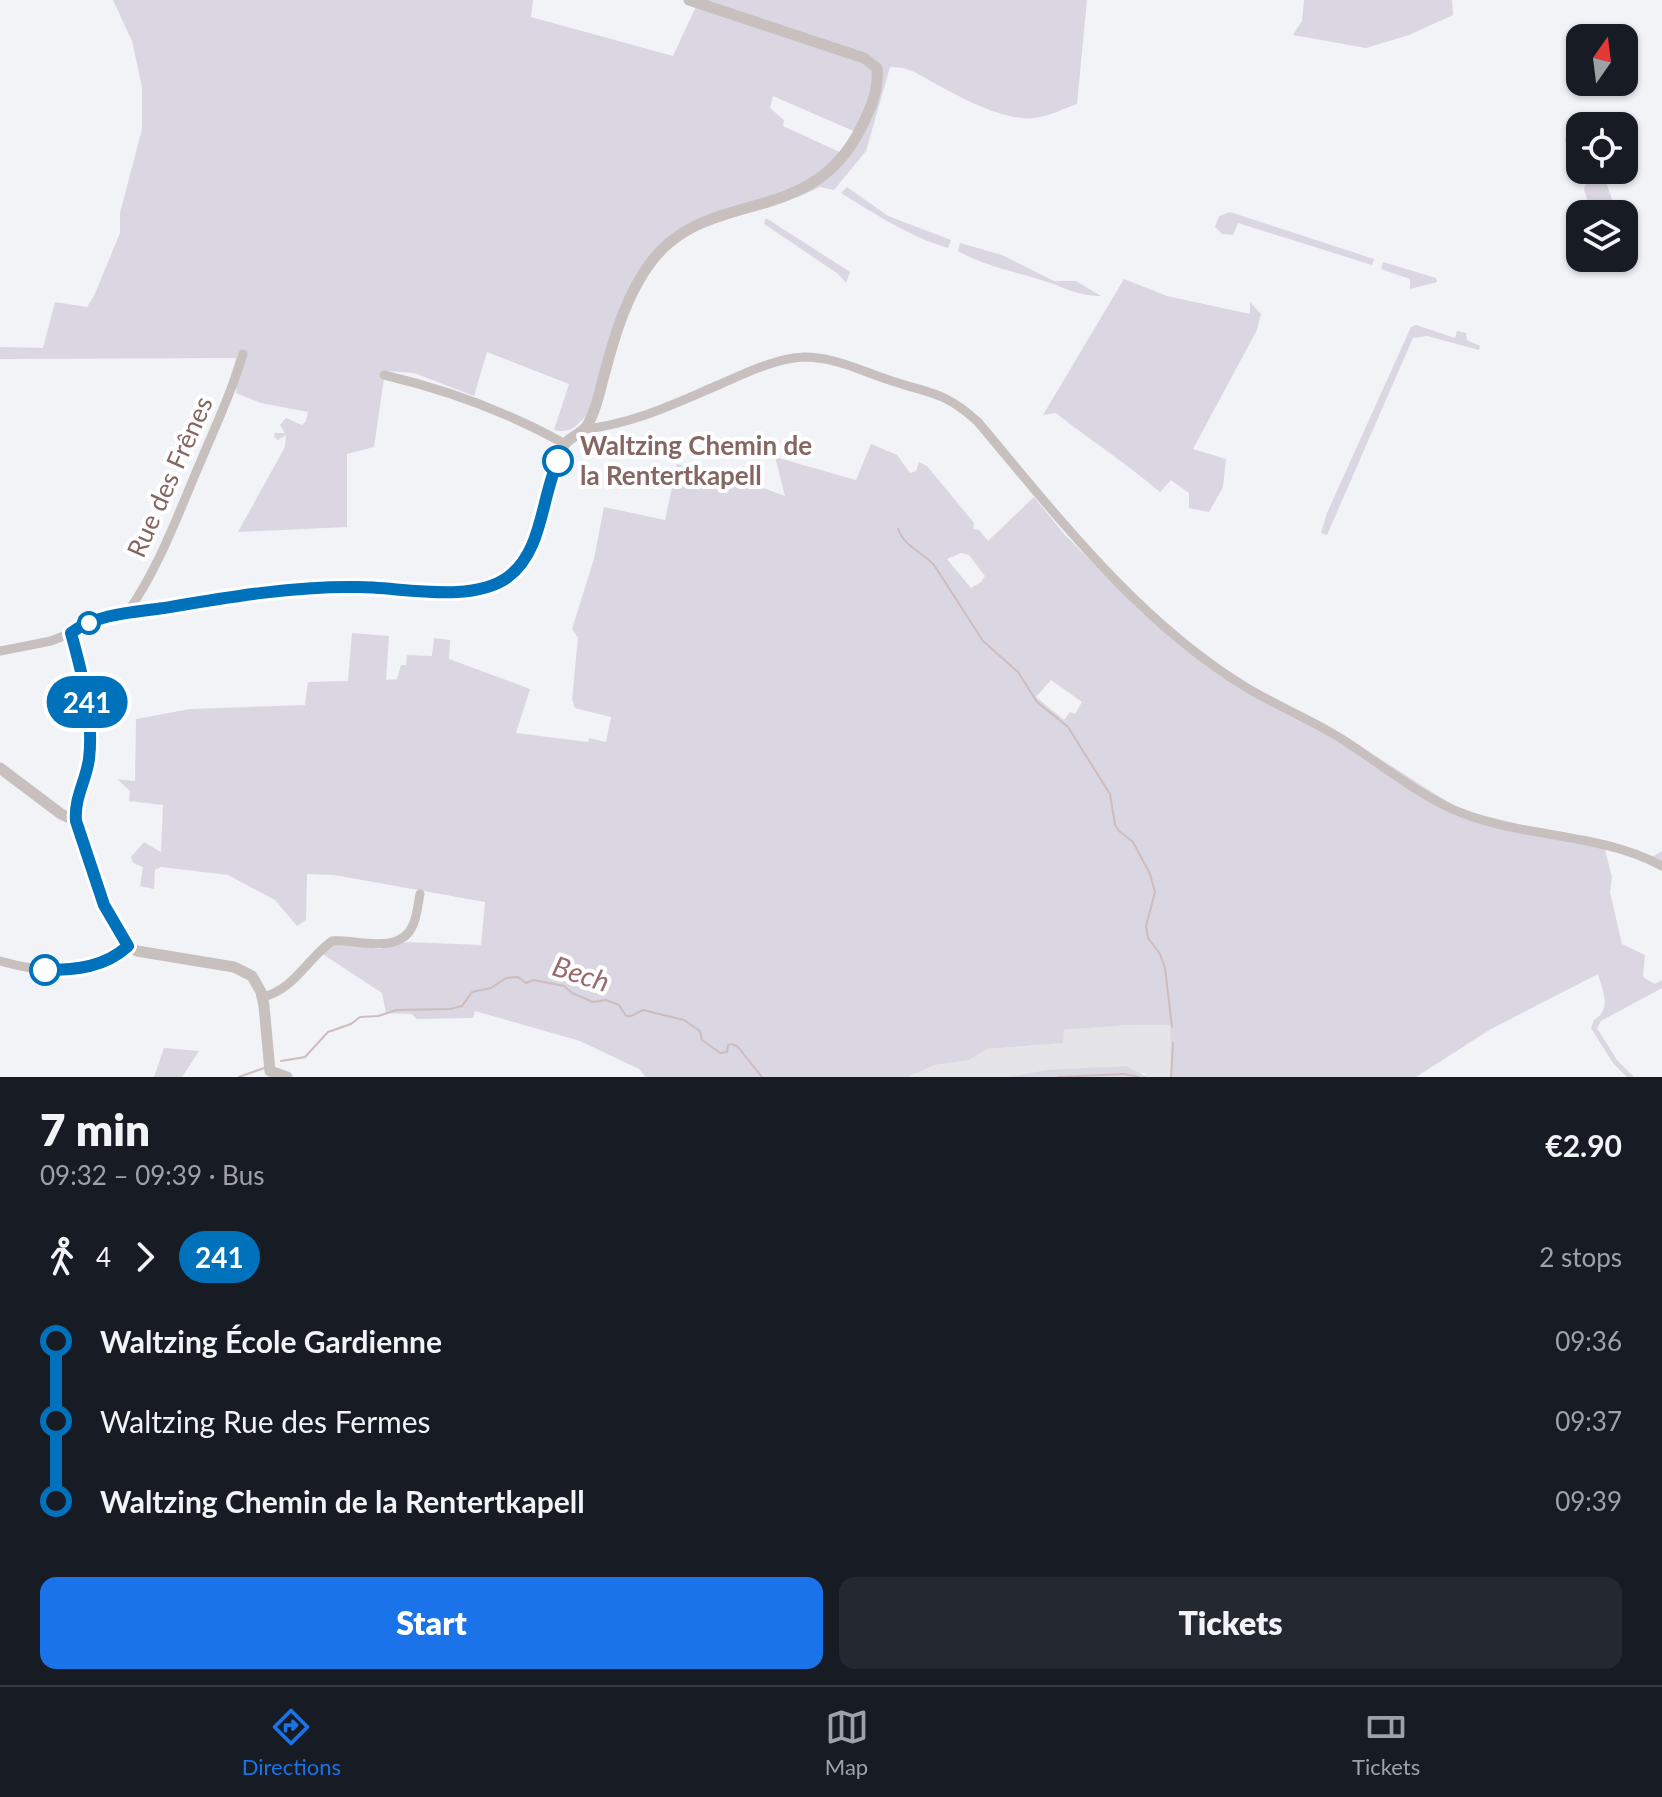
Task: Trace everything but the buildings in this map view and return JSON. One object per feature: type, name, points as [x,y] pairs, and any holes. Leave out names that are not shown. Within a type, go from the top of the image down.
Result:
[{"type":"street","points":[[0,650],[51,641],[86,624],[127,613],[235,595],[358,587],[453,592],[492,585],[508,577],[531,546],[550,478],[565,444],[585,429],[592,414],[622,317],[650,263],[666,244],[683,231],[814,184],[833,168],[859,133],[876,92],[877,68],[864,58],[689,0]]},
{"type":"street","name":"Rue des Frênes","points":[[127,613],[144,589],[172,531],[232,390],[243,354]]},
{"type":"street","points":[[585,429],[607,427],[656,412],[740,375],[802,357],[840,362],[944,396],[978,422],[1071,533],[1134,598],[1195,651],[1243,686],[1342,739],[1451,808],[1487,820],[1621,849],[1662,866]]},
{"type":"street","points":[[384,375],[468,399],[526,422],[565,444]]},
{"type":"street","points":[[71,633],[85,685],[90,748],[75,806],[76,821],[104,905],[128,946],[157,955],[242,970],[257,983],[262,997],[270,1074],[287,1077]]},
{"type":"street","points":[[0,768],[61,814],[76,821]]},
{"type":"street","points":[[262,997],[288,986],[332,941],[380,944],[404,938],[413,926],[420,894]]},
{"type":"street","points":[[0,961],[45,970],[84,968],[113,959],[128,946]]},
{"type":"shaded area","points":[[113,0],[533,0],[531,17],[673,56],[699,0],[1087,0],[1077,104],[1040,117],[1011,116],[971,102],[914,72],[890,67],[866,151],[834,190],[820,187],[720,222],[688,235],[670,247],[640,289],[615,342],[589,413],[574,427],[566,431],[554,430],[569,384],[487,352],[474,396],[414,373],[385,371],[374,447],[347,454],[347,527],[238,532],[285,447],[286,435],[278,440],[274,437],[275,433],[285,433],[280,425],[286,418],[302,425],[308,412],[261,403],[236,393],[237,389],[226,392],[236,358],[0,359],[0,347],[43,348],[55,302],[87,307],[94,296],[120,233],[120,213],[142,129],[142,87],[132,41]],"holes":[[[773,96],[858,133],[844,154],[783,126],[784,120],[770,108]]]},
{"type":"shaded area","points":[[1304,0],[1452,0],[1453,15],[1409,35],[1366,48],[1293,35],[1302,21]]},
{"type":"shaded area","points":[[1586,184],[1607,184],[1612,200],[1587,200]]},
{"type":"shaded area","points":[[847,187],[888,216],[951,240],[948,248],[906,231],[867,209],[841,193]]},
{"type":"shaded area","points":[[1230,212],[1374,259],[1372,265],[1238,223],[1233,235],[1222,234],[1215,227],[1219,216]]},
{"type":"shaded area","points":[[766,218],[850,272],[846,283],[837,273],[764,224]]},
{"type":"shaded area","points":[[960,243],[1002,255],[1054,281],[1076,281],[1101,296],[1076,292],[981,262],[958,251]]},
{"type":"shaded area","points":[[1383,262],[1436,278],[1437,282],[1410,289],[1410,279],[1381,269]]},
{"type":"shaded area","points":[[1124,279],[1167,296],[1250,314],[1250,302],[1261,314],[1257,330],[1193,449],[1226,459],[1223,487],[1209,512],[1189,508],[1189,493],[1171,480],[1160,492],[1056,413],[1043,415]]},
{"type":"shaded area","points":[[1416,325],[1455,338],[1457,331],[1466,333],[1467,340],[1480,346],[1479,350],[1427,336],[1413,338],[1327,535],[1321,533],[1327,513],[1411,327]]},
{"type":"shaded area","points":[[871,444],[897,455],[910,473],[916,471],[919,462],[927,466],[974,523],[973,529],[979,530],[988,541],[1034,497],[1065,535],[1131,601],[1241,688],[1280,711],[1344,736],[1451,804],[1469,812],[1652,857],[1662,851],[1662,870],[1633,855],[1605,850],[1612,877],[1610,892],[1622,944],[1645,955],[1643,977],[1655,984],[1662,980],[1662,988],[1601,1021],[1597,1028],[1617,1060],[1634,1077],[1627,1077],[1613,1063],[1591,1028],[1604,1005],[1598,974],[1491,1029],[1416,1077],[1171,1077],[1170,1025],[1129,1025],[1064,1030],[1063,1043],[988,1049],[969,1060],[935,1065],[908,1077],[646,1077],[639,1069],[580,1041],[475,1011],[473,1018],[416,1019],[412,1014],[386,1013],[382,993],[321,953],[332,945],[343,943],[379,949],[407,942],[481,945],[485,902],[334,875],[307,874],[306,920],[297,926],[275,900],[228,875],[161,867],[155,870],[154,889],[140,886],[143,867],[133,863],[131,857],[144,842],[161,852],[163,805],[129,801],[130,791],[117,779],[135,781],[136,719],[190,709],[305,705],[308,682],[348,681],[352,633],[389,636],[386,680],[397,679],[401,665],[406,665],[407,655],[432,656],[434,638],[450,640],[449,659],[530,689],[516,733],[606,742],[611,717],[575,708],[572,699],[578,638],[572,629],[594,559],[604,507],[665,520],[677,464],[742,480],[785,496],[775,457],[856,480]],"holes":[[[961,553],[969,555],[985,576],[971,588],[947,559]],[[1051,680],[1082,702],[1075,714],[1070,712],[1064,720],[1036,697]]]},
{"type":"shaded area","points":[[1170,1025],[1171,1077],[1148,1077],[1144,1073],[1046,1070],[1007,1077],[908,1077],[935,1065],[969,1060],[988,1049],[1062,1043],[1063,1030]]},
{"type":"shaded area","points":[[164,1048],[199,1051],[182,1077],[154,1077]]},
{"type":"shaded area","points":[[1126,1066],[1148,1077],[1007,1077],[1046,1070]]},
{"type":"waterway","points":[[898,529],[909,545],[934,565],[983,641],[1018,672],[1037,702],[1068,727],[1110,794],[1115,825],[1133,842],[1150,874],[1155,892],[1146,926],[1148,938],[1160,954],[1165,968],[1172,1027]]},
{"type":"waterway","name":"Bech","points":[[281,1061],[305,1057],[328,1032],[351,1024],[360,1017],[397,1010],[462,1006],[472,992],[491,988],[506,978],[518,977],[526,983],[534,980],[564,986],[593,1002],[606,1000],[619,1005],[626,1016],[643,1010],[684,1020],[700,1031],[702,1040],[720,1053],[727,1052],[728,1045],[738,1047],[762,1077]]},
{"type":"waterway","points":[[1171,1077],[1173,1043]]},
{"type":"waterway","name":"Bech","points":[[239,1077],[264,1068]]},
{"type":"waterway","name":"Bech","points":[[1058,1077],[1124,1074],[1139,1077]]},
{"type":"bus line","name":"241","points":[[45,970],[94,966],[113,959],[128,946],[104,905],[76,821],[75,806],[90,748],[85,685],[71,633],[86,624],[127,613],[235,595],[358,587],[453,592],[492,585],[508,577],[531,546],[550,478],[558,461]]},
{"type":"place","name":"Waltzing Chemin de la Rentertkapell","points":[[558,461]]}]
